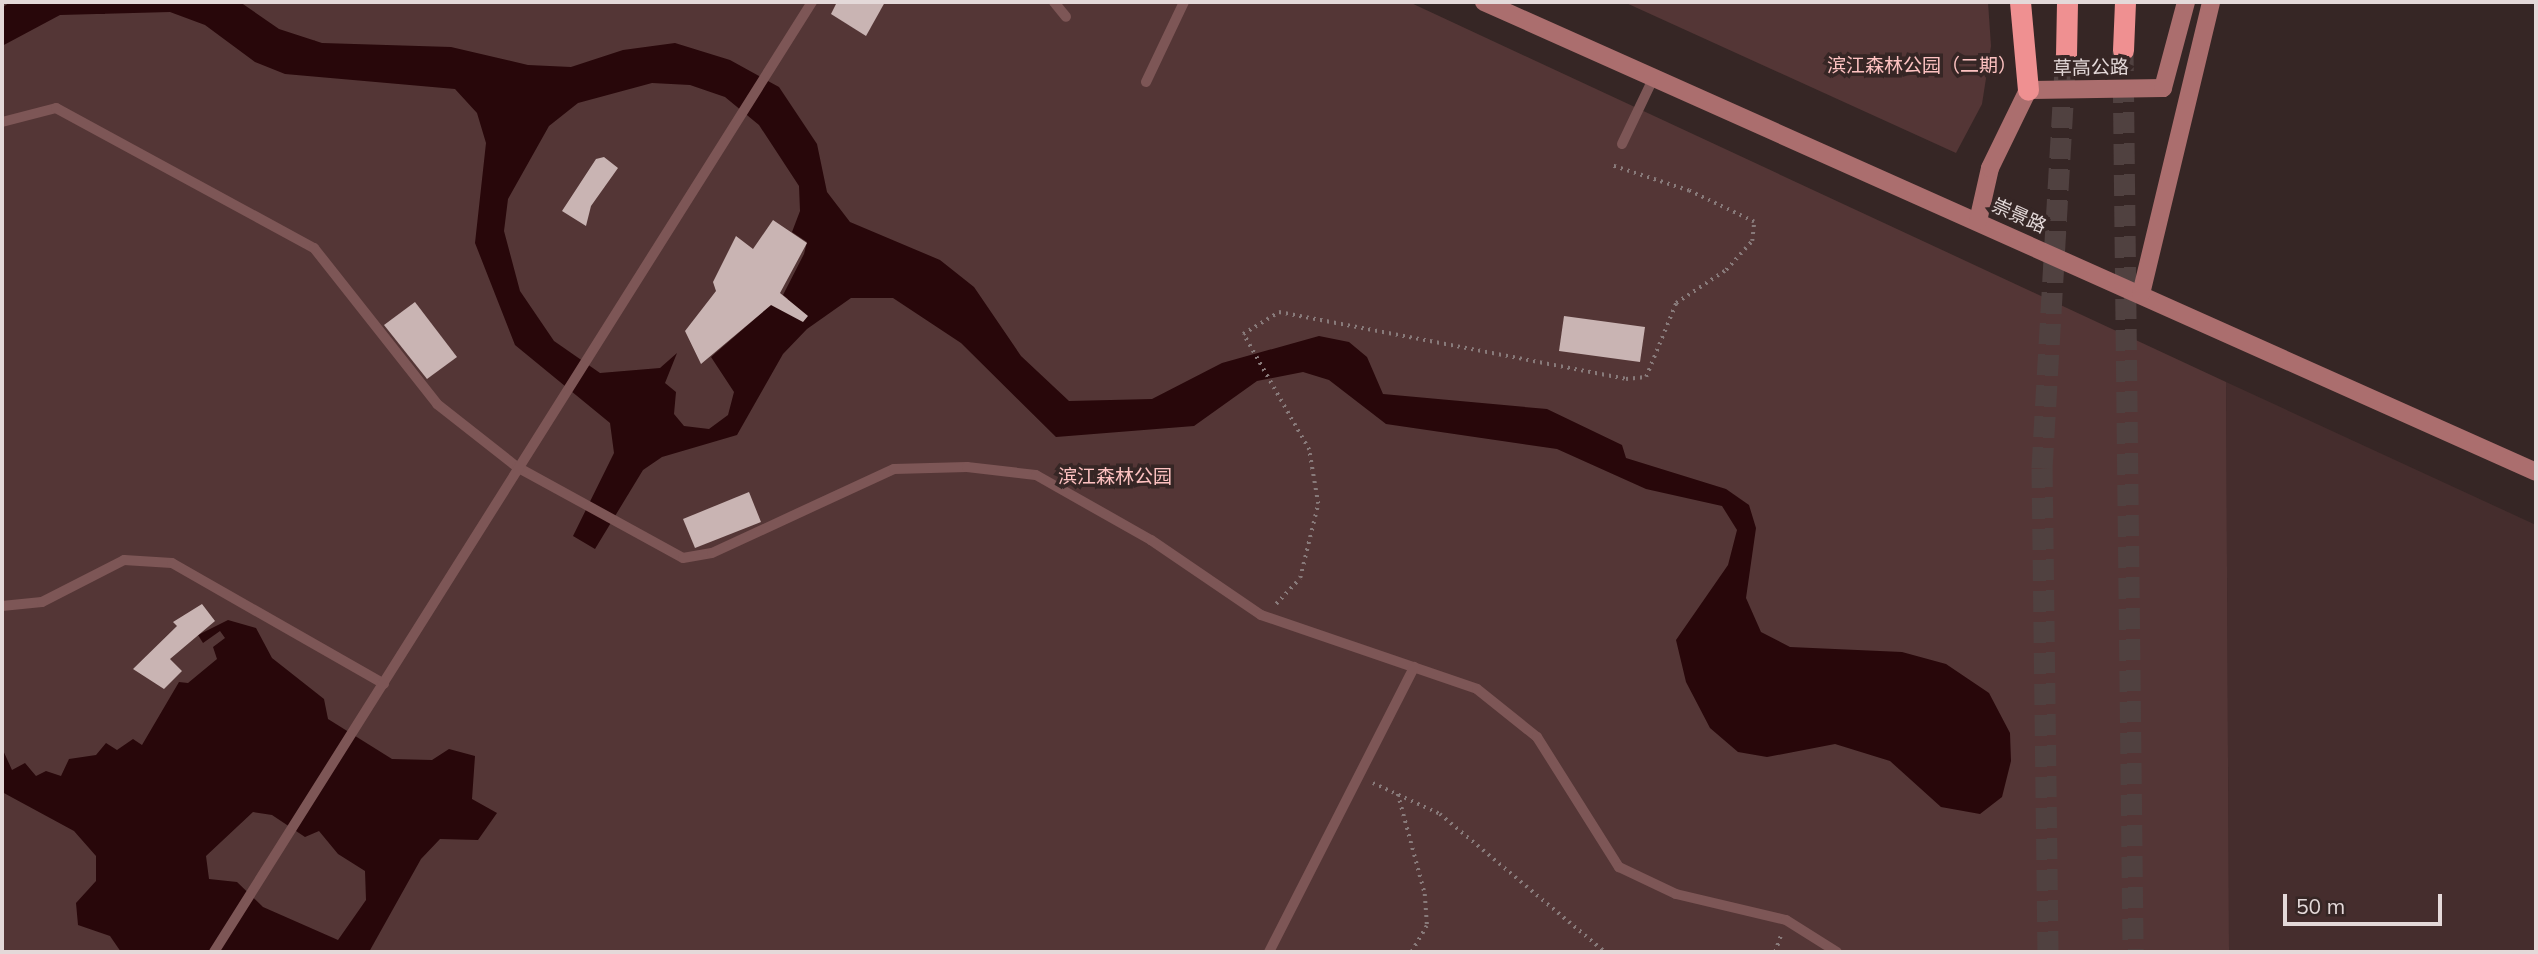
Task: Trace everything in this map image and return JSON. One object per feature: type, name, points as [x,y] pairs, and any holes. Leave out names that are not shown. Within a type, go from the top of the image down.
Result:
[{"type":"highway","points":[[2020,2],[2028,90]]},
{"type":"highway","points":[[2066,55],[2067,2]]},
{"type":"highway","points":[[2123,50],[2125,2]]},
{"type":"street","name":"崇景路","points":[[1484,2],[1978,220],[2536,472]]},
{"type":"street","points":[[2164,88],[2186,2]]},
{"type":"street","points":[[2141,294],[2193,95],[2211,2]]},
{"type":"street","name":"草高公路","points":[[1978,220],[1990,168],[2028,90],[2164,88],[2193,95]]},
{"type":"lane","points":[[214,952],[733,123],[812,2]]},
{"type":"lane","points":[[1054,2],[1066,17]]},
{"type":"lane","points":[[1146,82],[1184,2]]},
{"type":"lane","points":[[1622,144],[1654,77]]},
{"type":"lane","points":[[2,122],[56,108],[314,248],[437,404],[517,467],[614,523],[683,558],[712,554],[894,469],[967,467],[1036,475],[1265,616],[1477,689],[1537,737],[1619,867],[1676,894],[1786,920],[1838,952]]},
{"type":"lane","points":[[2,606],[42,602],[124,560],[172,563],[384,684]]},
{"type":"lane","points":[[1269,952],[1414,667]]},
{"type":"path","points":[[1265,616],[1300,578],[1318,503],[1309,450],[1243,334],[1279,312],[1626,379],[1646,377],[1676,303],[1726,270],[1752,241],[1754,222],[1689,191],[1613,166]]},
{"type":"path","points":[[1358,776],[1440,814],[1605,952]]},
{"type":"path","points":[[1398,794],[1426,894],[1427,926],[1412,952]]},
{"type":"shaded area","points":[[10,2],[240,2],[279,29],[322,43],[451,47],[528,65],[571,67],[623,50],[675,43],[730,60],[779,87],[817,144],[827,192],[850,222],[940,260],[974,287],[1021,356],[1069,401],[1152,399],[1222,363],[1319,336],[1349,342],[1367,357],[1383,394],[1547,409],[1622,445],[1626,458],[1726,489],[1749,505],[1756,528],[1746,598],[1761,632],[1790,647],[1902,652],[1946,664],[1989,693],[2010,733],[2011,761],[2002,797],[1980,814],[1941,807],[1890,761],[1835,744],[1767,757],[1738,752],[1710,728],[1686,682],[1676,640],[1728,565],[1737,530],[1722,506],[1646,489],[1557,449],[1386,424],[1329,380],[1303,372],[1257,381],[1194,426],[1056,437],[961,343],[893,298],[851,298],[807,329],[783,354],[737,435],[662,457],[643,470],[595,549],[573,536],[614,453],[610,423],[515,345],[475,243],[486,143],[477,113],[455,89],[285,74],[255,62],[205,25],[170,12],[60,15],[2,46],[2,8]],"holes":[[[652,83],[690,85],[725,97],[759,125],[799,186],[800,211],[792,232],[807,242],[804,254],[783,295],[788,299],[771,305],[711,357],[734,392],[728,415],[709,429],[684,426],[674,414],[676,392],[665,383],[677,353],[660,368],[600,373],[554,341],[520,291],[504,231],[508,199],[549,126],[578,103]]]},
{"type":"shaded area","points":[[2226,382],[2536,525],[2536,952],[2229,952]]},
{"type":"shaded area","points":[[228,620],[256,628],[272,658],[324,699],[328,719],[392,759],[432,760],[449,749],[475,756],[472,799],[497,813],[478,840],[440,839],[421,859],[369,952],[121,952],[110,936],[78,925],[76,903],[96,881],[96,856],[74,831],[2,792],[2,748],[12,770],[25,763],[36,776],[46,771],[61,776],[69,759],[96,755],[106,743],[117,750],[133,739],[142,745],[179,682],[188,683],[217,659],[213,647],[225,638],[220,631],[203,643],[198,635]],"holes":[[[253,812],[272,815],[305,837],[319,831],[338,854],[365,871],[366,900],[338,940],[263,907],[237,882],[209,879],[206,856]]]},
{"type":"green space","name":"滨江森林公园","points":[[2,2],[1409,2],[2226,382],[2229,952],[2,952]]},
{"type":"green space","name":"滨江森林公园（二期）","points":[[1624,2],[1988,2],[1991,46],[1982,104],[1956,153]]},
{"type":"building","points":[[837,2],[885,2],[866,36],[831,14]]},
{"type":"building","points":[[604,157],[618,168],[591,206],[586,226],[562,211],[596,159]]},
{"type":"building","points":[[773,220],[807,243],[780,293],[808,316],[803,322],[771,305],[701,364],[685,331],[716,291],[713,282],[736,236],[753,249]]},
{"type":"building","points":[[415,302],[457,357],[427,379],[384,325]]},
{"type":"building","points":[[1564,316],[1645,327],[1640,362],[1559,351]]},
{"type":"building","points":[[749,492],[761,522],[695,548],[683,519]]},
{"type":"building","points":[[202,604],[215,621],[170,659],[182,671],[164,689],[133,669],[177,626],[173,622]]},
{"type":"tunnel","points":[[2123,50],[2133,952]]},
{"type":"tunnel","points":[[2048,952],[2042,468],[2066,55]]}]
